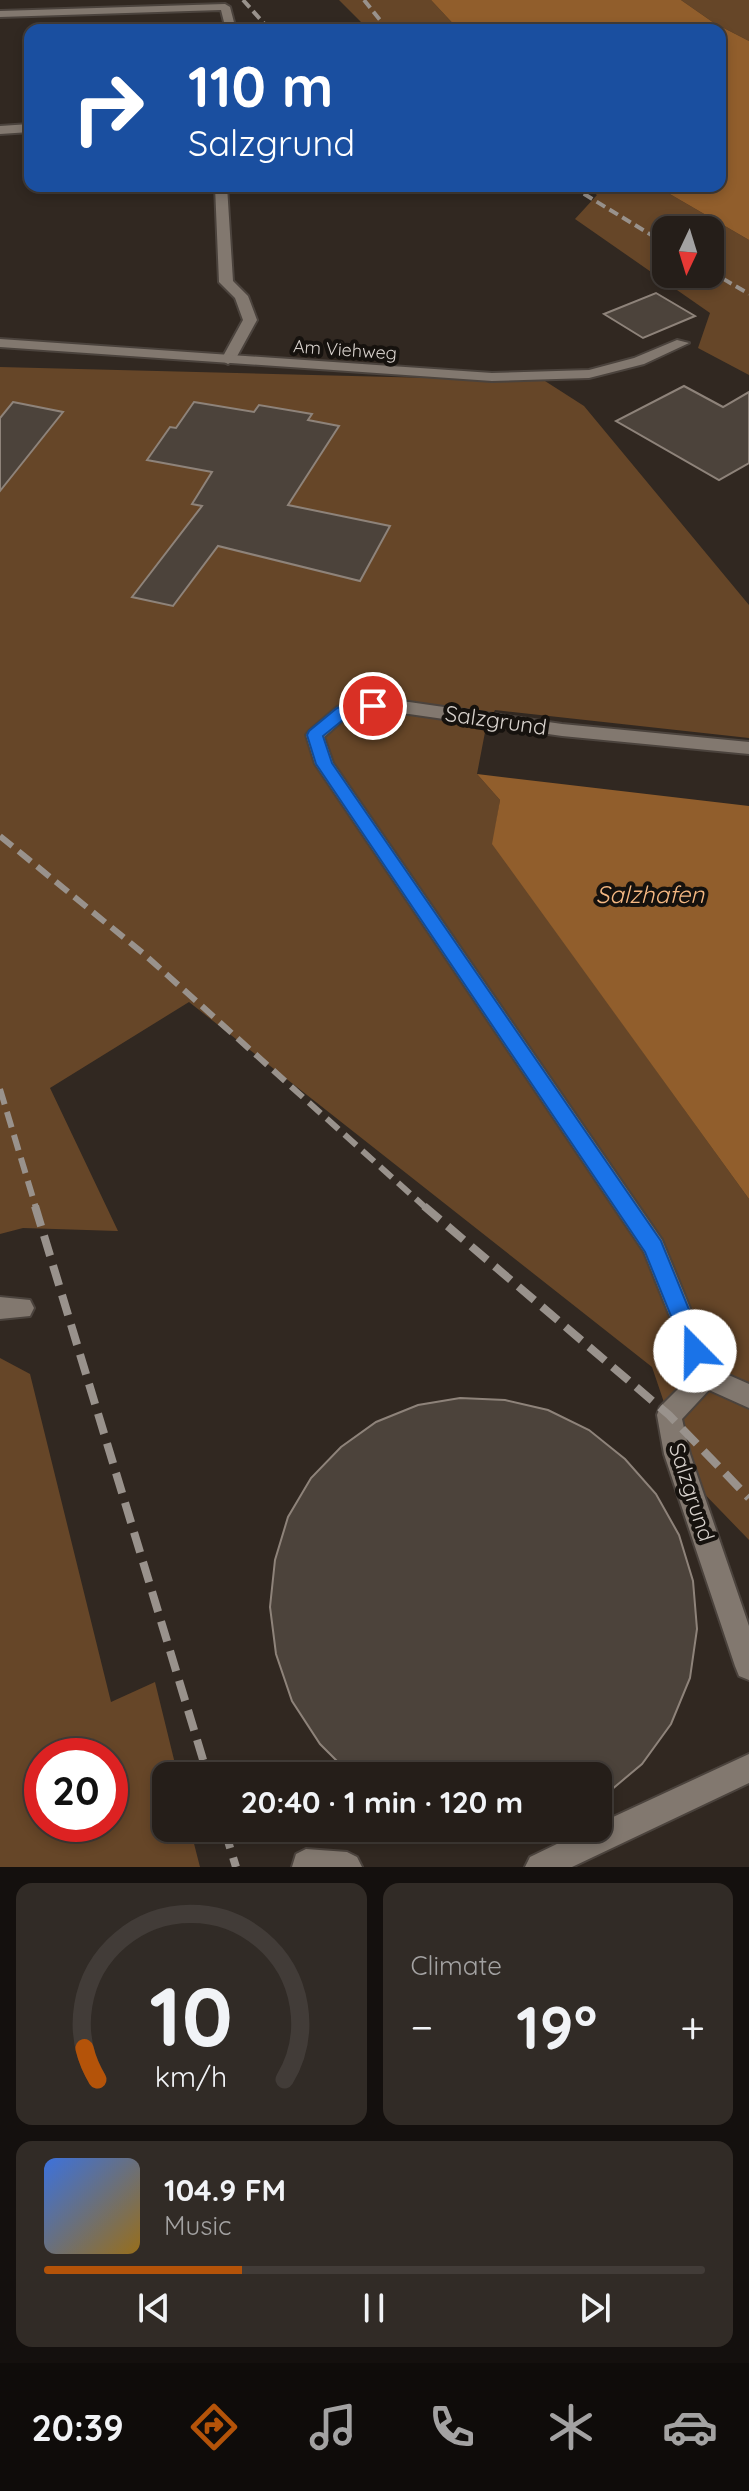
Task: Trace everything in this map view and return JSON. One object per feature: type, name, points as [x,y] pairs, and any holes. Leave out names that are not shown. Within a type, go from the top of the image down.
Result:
[{"type":"street","points":[[0,14],[60,6],[225,7],[229,24]]},
{"type":"street","points":[[0,130],[24,128]]},
{"type":"street","points":[[221,192],[226,282],[241,296],[250,320],[228,360]]},
{"type":"street","name":"Am Viehweg","points":[[0,343],[492,377],[589,374],[639,361],[682,343]]},
{"type":"street","name":"Salzgrund","points":[[749,748],[562,730],[373,706],[343,711],[315,735],[324,764],[654,1247],[706,1377],[669,1415],[677,1454],[749,1666]]},
{"type":"street","points":[[706,1377],[749,1396]]},
{"type":"street","points":[[540,1867],[749,1768]]},
{"type":"street","points":[[307,1867],[306,1864],[347,1867]]},
{"type":"shaded area","points":[[339,0],[431,0],[453,24],[363,24]]},
{"type":"shaded area","points":[[681,0],[749,0],[749,41],[726,29],[726,24],[714,23]]},
{"type":"shaded area","points":[[593,192],[666,192],[708,216],[652,216],[652,273],[575,219],[597,195]]},
{"type":"shaded area","points":[[724,225],[749,240],[749,375],[698,348],[710,313],[674,288],[724,288]]},
{"type":"shaded area","points":[[0,367],[545,381],[584,406],[749,605],[749,738],[495,710],[486,727],[477,774],[500,800],[493,844],[749,1199],[749,1540],[690,1479],[652,1367],[189,1002],[50,1088],[118,1231],[23,1228],[0,1234]]},
{"type":"shaded area","points":[[0,1358],[30,1374],[111,1702],[155,1682],[175,1762],[152,1762],[152,1842],[194,1842],[200,1867],[0,1867]]},
{"type":"water","points":[[431,0],[681,0],[716,24],[453,24]]},
{"type":"water","points":[[726,29],[749,41],[749,240],[724,225],[724,216],[708,216],[666,192],[726,192]]},
{"type":"water","name":"Salzhafen","points":[[477,774],[749,806],[749,1199],[492,844],[500,800]]},
{"type":"building","points":[[656,293],[695,316],[643,338],[604,314]]},
{"type":"building","points":[[684,386],[723,407],[749,392],[749,463],[719,480],[616,421]]},
{"type":"building","points":[[13,402],[63,412],[0,491],[0,418]]},
{"type":"building","points":[[194,402],[254,412],[259,405],[312,414],[308,420],[339,426],[288,505],[390,526],[360,581],[218,546],[173,606],[132,597],[202,506],[192,504],[212,472],[147,460],[170,427],[176,428]]},
{"type":"building","points":[[460,1398],[505,1400],[548,1410],[589,1430],[625,1459],[656,1494],[679,1535],[693,1581],[697,1629],[690,1678],[671,1724],[642,1764],[612,1789],[612,1762],[338,1762],[320,1744],[292,1701],[276,1654],[270,1607],[275,1560],[288,1517],[311,1478],[341,1447],[376,1422],[418,1405]]},
{"type":"railway","points":[[243,0],[265,24]]},
{"type":"railway","points":[[364,0],[383,24]]},
{"type":"railway","points":[[581,192],[652,235]]},
{"type":"railway","points":[[724,279],[749,294]]},
{"type":"railway","points":[[0,836],[144,954],[426,1208]]},
{"type":"railway","points":[[0,1089],[36,1208]]},
{"type":"railway","points":[[35,1206],[204,1762]]},
{"type":"railway","points":[[424,1206],[669,1415],[749,1498]]},
{"type":"railway","points":[[228,1842],[236,1867]]},
{"type":"route","points":[[373,706],[343,711],[315,735],[324,764],[654,1247],[695,1351]]}]
